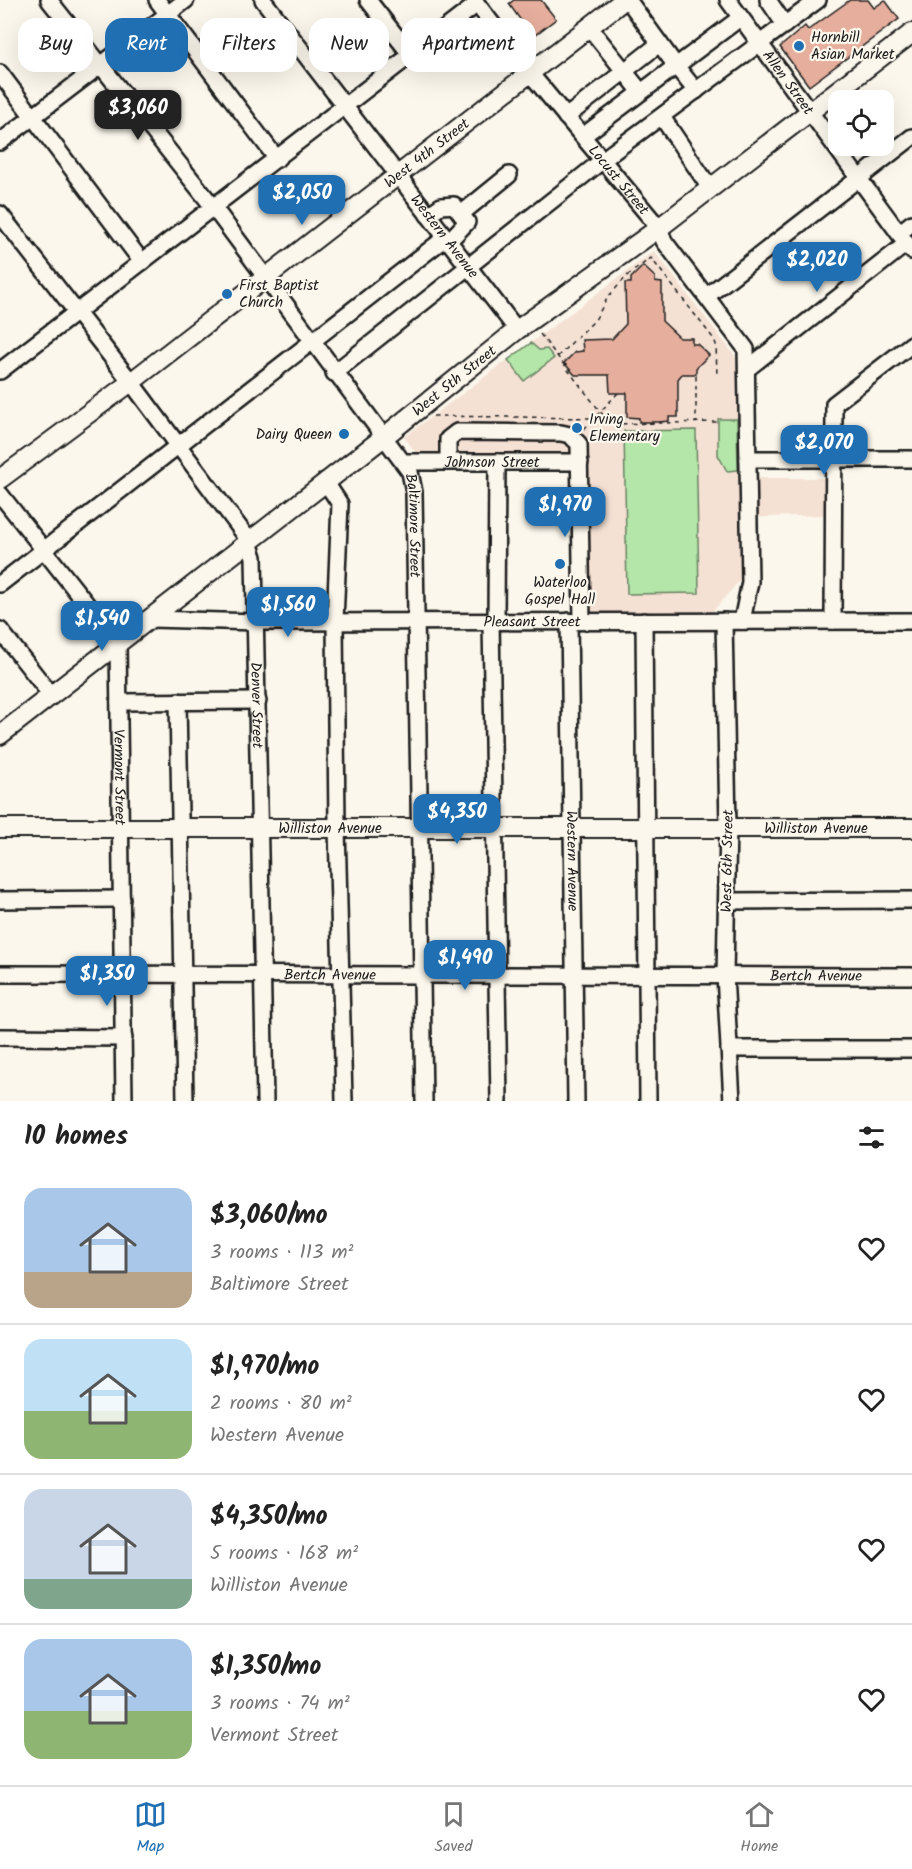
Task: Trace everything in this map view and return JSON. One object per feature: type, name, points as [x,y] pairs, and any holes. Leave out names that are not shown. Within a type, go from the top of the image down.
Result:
[{"type":"main road","name":"West 4th Street","points":[[536,67],[626,0]]},
{"type":"main road","name":"West 5th Street","points":[[0,735],[151,619],[248,540],[384,437],[517,330],[659,228],[912,33]]},
{"type":"main road","name":"West 4th Street","points":[[0,479],[131,382],[529,72]]},
{"type":"main road","name":"Williston Avenue","points":[[0,828],[728,826],[912,828]]},
{"type":"street","name":"Baltimore Street","points":[[49,0],[98,65],[214,208],[334,373],[410,472],[414,492],[424,1101]]},
{"type":"street","points":[[157,0],[278,159]]},
{"type":"street","points":[[0,142],[186,0]]},
{"type":"street","name":"Western Avenue","points":[[263,0],[517,330]]},
{"type":"street","points":[[368,0],[401,42]]},
{"type":"street","points":[[626,0],[696,91]]},
{"type":"street","name":"Allen Street","points":[[728,0],[758,45],[906,243]]},
{"type":"street","points":[[334,373],[603,160],[818,0]]},
{"type":"street","points":[[455,18],[475,2]]},
{"type":"street","name":"Locust Street","points":[[475,2],[487,18]]},
{"type":"street","points":[[773,2],[785,25]]},
{"type":"street","points":[[583,136],[740,18]]},
{"type":"street","points":[[589,27],[641,92]]},
{"type":"street","points":[[566,117],[659,44]]},
{"type":"street","points":[[0,351],[5,368],[278,159],[401,61]]},
{"type":"street","name":"Locust Street","points":[[529,72],[659,228],[664,241],[746,349],[747,369]]},
{"type":"street","points":[[0,73],[142,262]]},
{"type":"street","points":[[662,117],[710,188]]},
{"type":"street","points":[[707,296],[912,136]]},
{"type":"street","points":[[461,214],[509,175]]},
{"type":"street","points":[[0,584],[180,447],[312,342],[447,240],[467,222],[454,205],[441,206],[428,215]]},
{"type":"street","name":"Denver Street","points":[[0,214],[131,382],[248,540],[256,567],[265,1101]]},
{"type":"street","points":[[742,621],[750,582],[747,369],[906,243],[912,223]]},
{"type":"street","points":[[833,621],[834,404],[912,344]]},
{"type":"street","points":[[448,462],[448,439],[450,434],[457,432],[561,433],[574,439]]},
{"type":"street","name":"Western Avenue","points":[[574,439],[580,448],[572,828],[576,1101]]},
{"type":"street","points":[[748,459],[912,459]]},
{"type":"street","name":"Johnson Street","points":[[404,462],[580,462]]},
{"type":"street","points":[[497,462],[494,621],[499,1101]]},
{"type":"street","points":[[325,482],[340,504],[335,621],[337,827],[344,1101]]},
{"type":"street","points":[[0,494],[118,644]]},
{"type":"street","name":"Pleasant Street","points":[[151,619],[257,622],[912,621]]},
{"type":"street","points":[[644,621],[648,1101]]},
{"type":"street","name":"West 6th Street","points":[[724,621],[728,826],[725,975],[732,1101]]},
{"type":"street","points":[[0,630],[51,695]]},
{"type":"street","name":"Vermont Street","points":[[118,644],[124,1101]]},
{"type":"street","points":[[178,701],[185,1101]]},
{"type":"street","points":[[119,702],[258,701]]},
{"type":"street","points":[[0,900],[122,899]]},
{"type":"street","points":[[726,901],[912,900]]},
{"type":"street","name":"Bertch Avenue","points":[[0,974],[912,976]]},
{"type":"street","points":[[0,1037],[124,1038]]},
{"type":"street","points":[[729,1049],[912,1049]]},
{"type":"path","points":[[557,357],[595,320],[609,297],[628,275],[651,258],[713,338],[716,344],[717,377]]},
{"type":"path","points":[[540,334],[610,424],[718,422]]},
{"type":"path","points":[[696,376],[696,423]]},
{"type":"path","points":[[574,439],[618,393]]},
{"type":"path","points":[[431,416],[594,418]]},
{"type":"shaded area","name":"Irving Elementary","points":[[654,251],[736,357],[738,478],[826,478],[825,515],[739,518],[740,580],[710,615],[590,614],[585,453],[416,453],[404,437]]},
{"type":"green space","points":[[531,343],[539,350],[547,349],[554,358],[524,381],[508,360]]},
{"type":"green space","points":[[718,419],[737,419],[738,470],[727,471],[718,455]]},
{"type":"green space","points":[[696,430],[699,593],[627,594],[624,431]]},
{"type":"building","points":[[514,0],[541,0],[556,19],[536,34],[536,18],[519,18],[509,4]]},
{"type":"building","points":[[850,0],[868,0],[874,8],[885,0],[899,19],[809,86],[780,47],[805,26],[808,30]]},
{"type":"building","name":"Irving Elementary","points":[[643,266],[655,277],[655,282],[662,283],[662,321],[680,338],[692,338],[692,344],[697,344],[709,355],[696,368],[696,374],[682,374],[678,379],[678,417],[669,417],[669,421],[639,422],[639,418],[627,417],[627,393],[610,393],[609,375],[575,375],[564,363],[575,352],[583,351],[582,340],[612,339],[626,324],[625,283],[631,283],[631,278]]},
{"type":"place","name":"Hornbill Asian Market","points":[[799,46]]},
{"type":"place","name":"First Baptist Church","points":[[227,294]]},
{"type":"place","name":"Irving Elementary","points":[[577,428]]},
{"type":"place","name":"Dairy Queen","points":[[344,434]]},
{"type":"place","name":"Waterloo Gospel Hall","points":[[560,564]]}]
